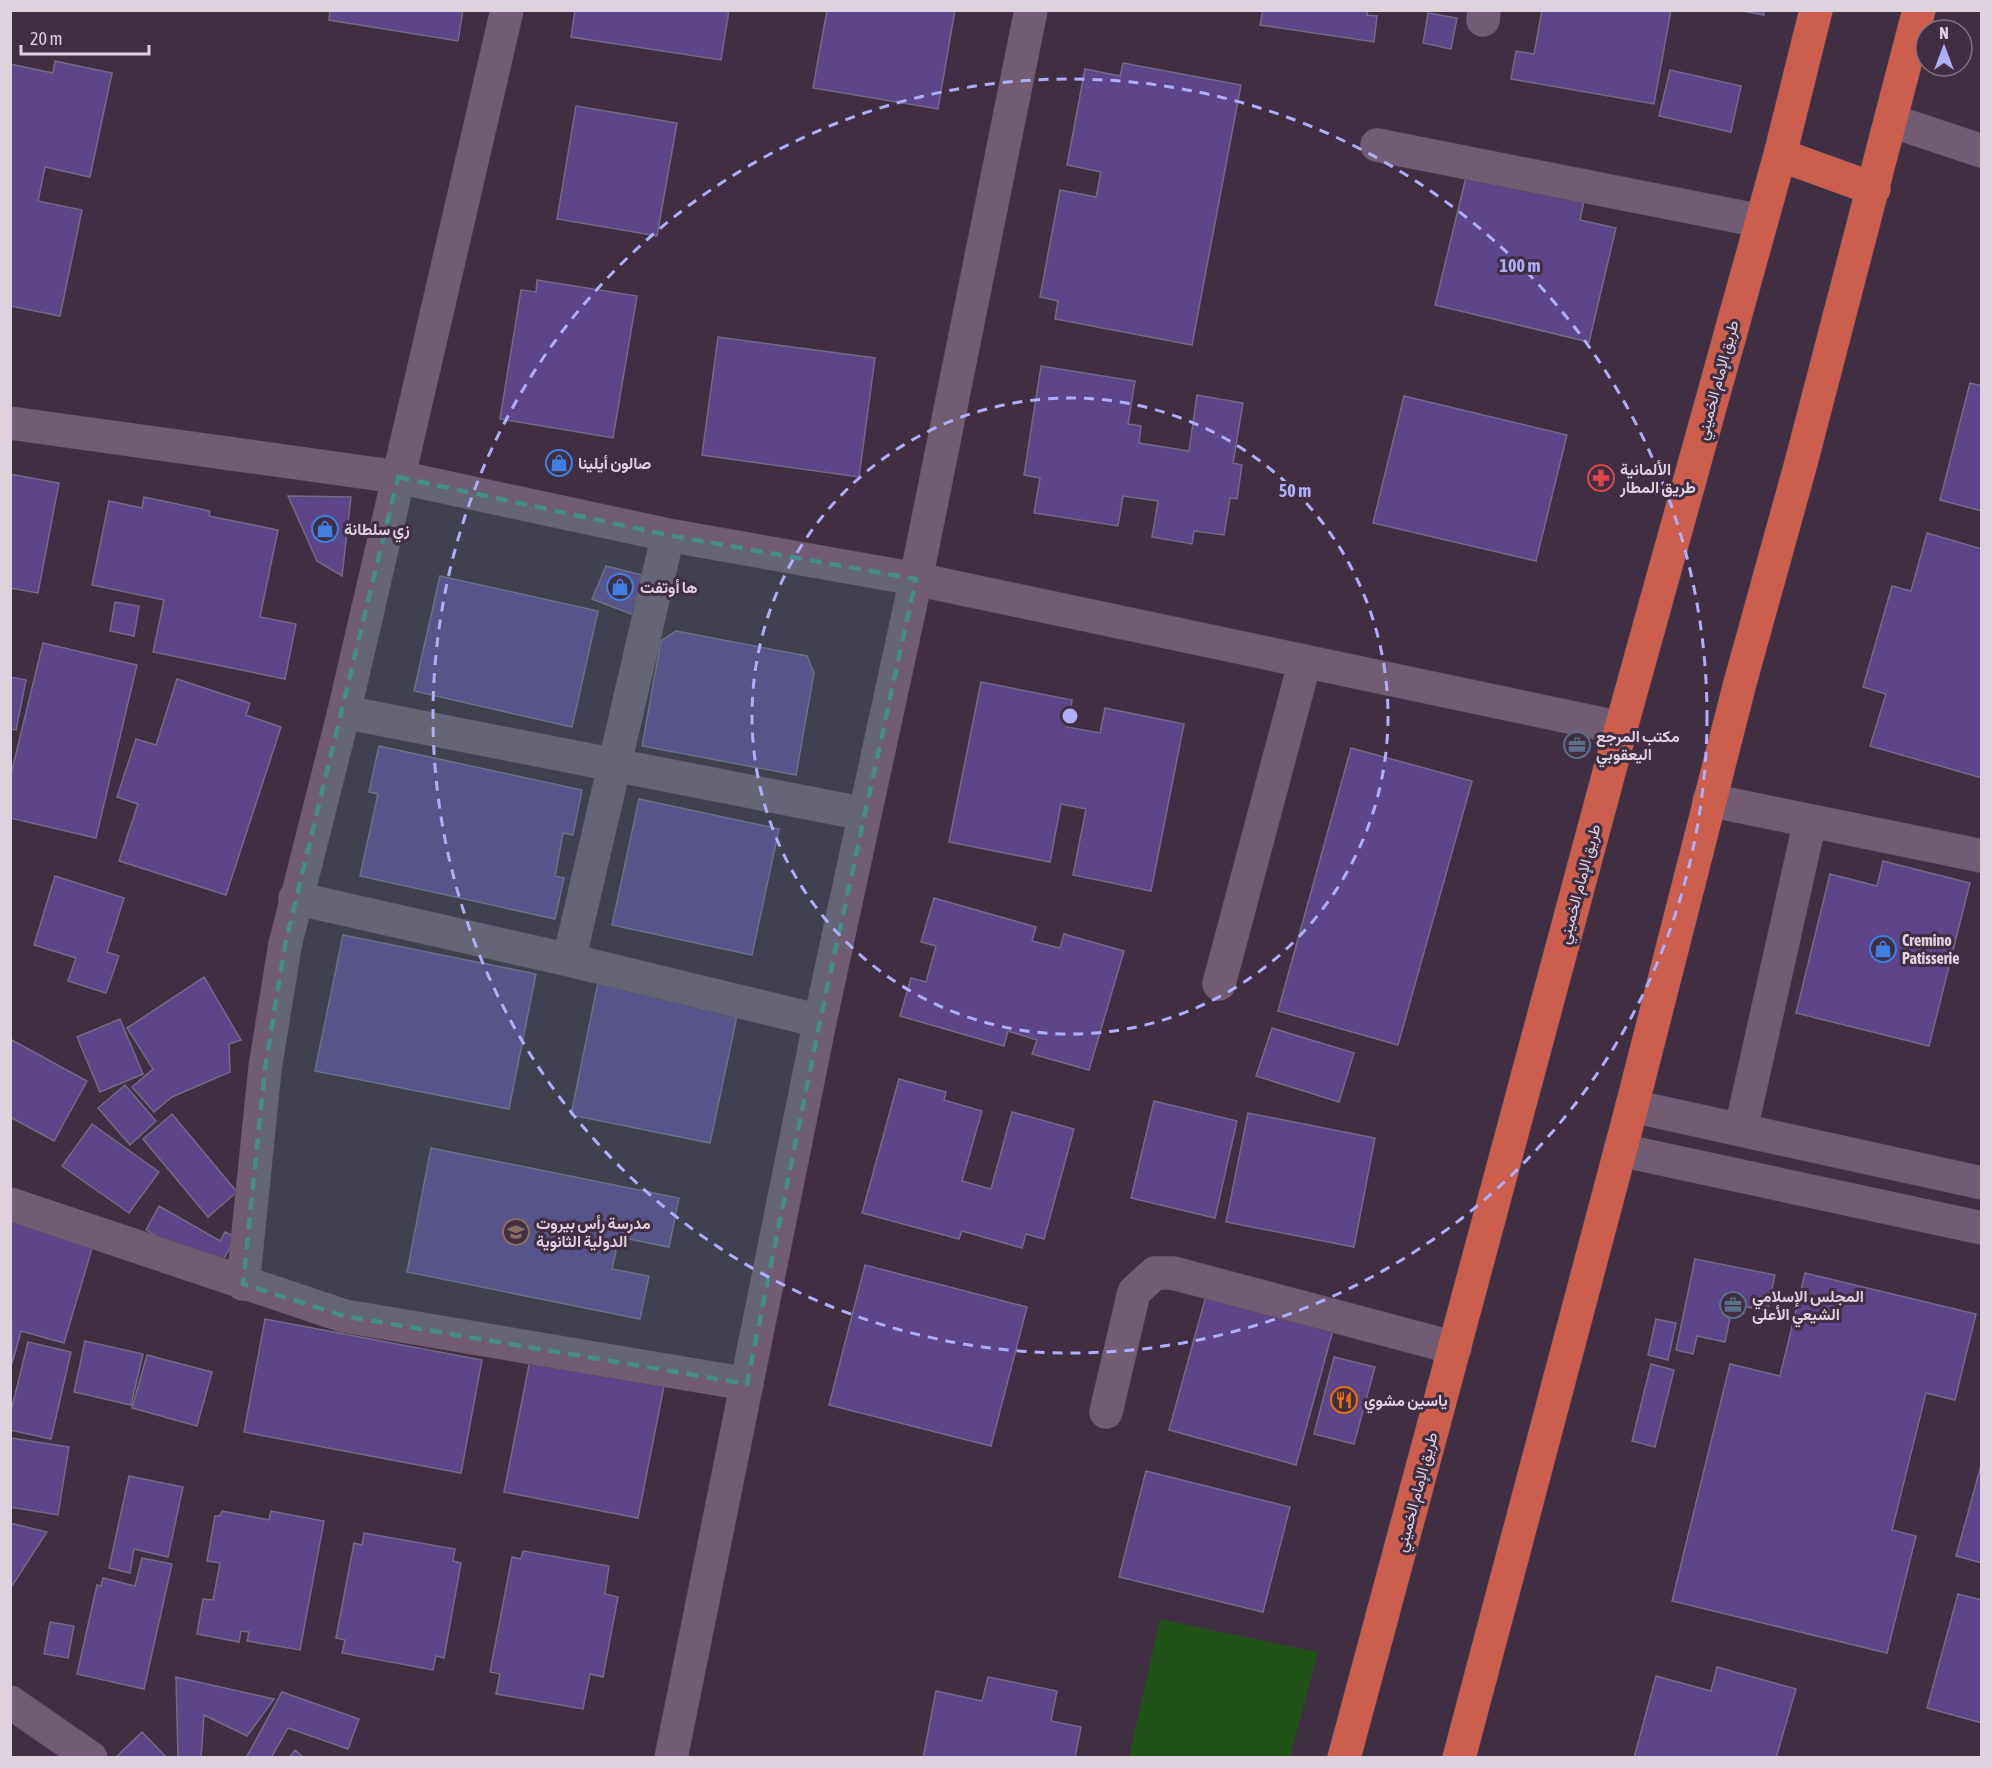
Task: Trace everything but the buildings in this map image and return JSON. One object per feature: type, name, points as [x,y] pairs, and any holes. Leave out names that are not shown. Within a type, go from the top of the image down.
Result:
[{"type":"highway","name":"طريق الإمام الخميني","points":[[1344,1758],[1621,728],[1780,155],[1815,10]]},
{"type":"highway","points":[[1459,1758],[1632,1106],[1709,800],[1892,121],[1919,10]]},
{"type":"highway","points":[[1780,155],[1874,189]]},
{"type":"street","points":[[243,1284],[265,1068],[295,898],[344,712],[507,10]]},
{"type":"street","points":[[671,1758],[820,1020],[916,579],[1031,10]]},
{"type":"street","points":[[1892,121],[1982,151]]},
{"type":"street","points":[[1377,145],[1761,221]]},
{"type":"street","points":[[10,423],[398,477],[668,535],[916,579],[1621,728]]},
{"type":"street","points":[[569,960],[668,535]]},
{"type":"street","points":[[1219,984],[1305,661]]},
{"type":"street","points":[[344,712],[865,814]]},
{"type":"street","points":[[1709,800],[1982,856]]},
{"type":"street","points":[[1741,1129],[1810,821]]},
{"type":"street","points":[[295,898],[820,1020]]},
{"type":"street","points":[[1632,1106],[1982,1183]]},
{"type":"street","points":[[1620,1150],[1982,1228]]},
{"type":"street","points":[[10,1204],[344,1316],[747,1383]]},
{"type":"street","points":[[1106,1413],[1134,1292],[1155,1273],[1173,1273],[1455,1347]]},
{"type":"street","points":[[10,1702],[91,1758]]},
{"type":"highlighted area","points":[[398,477],[668,535],[916,579],[820,1021],[747,1384],[344,1316],[243,1284],[265,1068],[285,945]]},
{"type":"green space","points":[[1160,1619],[1318,1652],[1290,1757],[1129,1757]]},
{"type":"place","name":"صالون أيلينا","points":[[559,463]]},
{"type":"place","name":"الألمانية طريق المطار","points":[[1601,478]]},
{"type":"place","name":"زي سلطانة","points":[[325,529]]},
{"type":"place","name":"ها أوتفت","points":[[620,587]]},
{"type":"place","name":"مكتب المرجع اليعقوبي","points":[[1577,745]]},
{"type":"place","name":"Cremino Patisserie","points":[[1883,949]]},
{"type":"place","name":"مدرسة رأس بيروت الدولية الثانوية","points":[[516,1232]]},
{"type":"place","name":"المجلس الإسلامي الشيعي الأعلى","points":[[1733,1305]]},
{"type":"place","name":"ياسين مشوي","points":[[1344,1400]]}]
